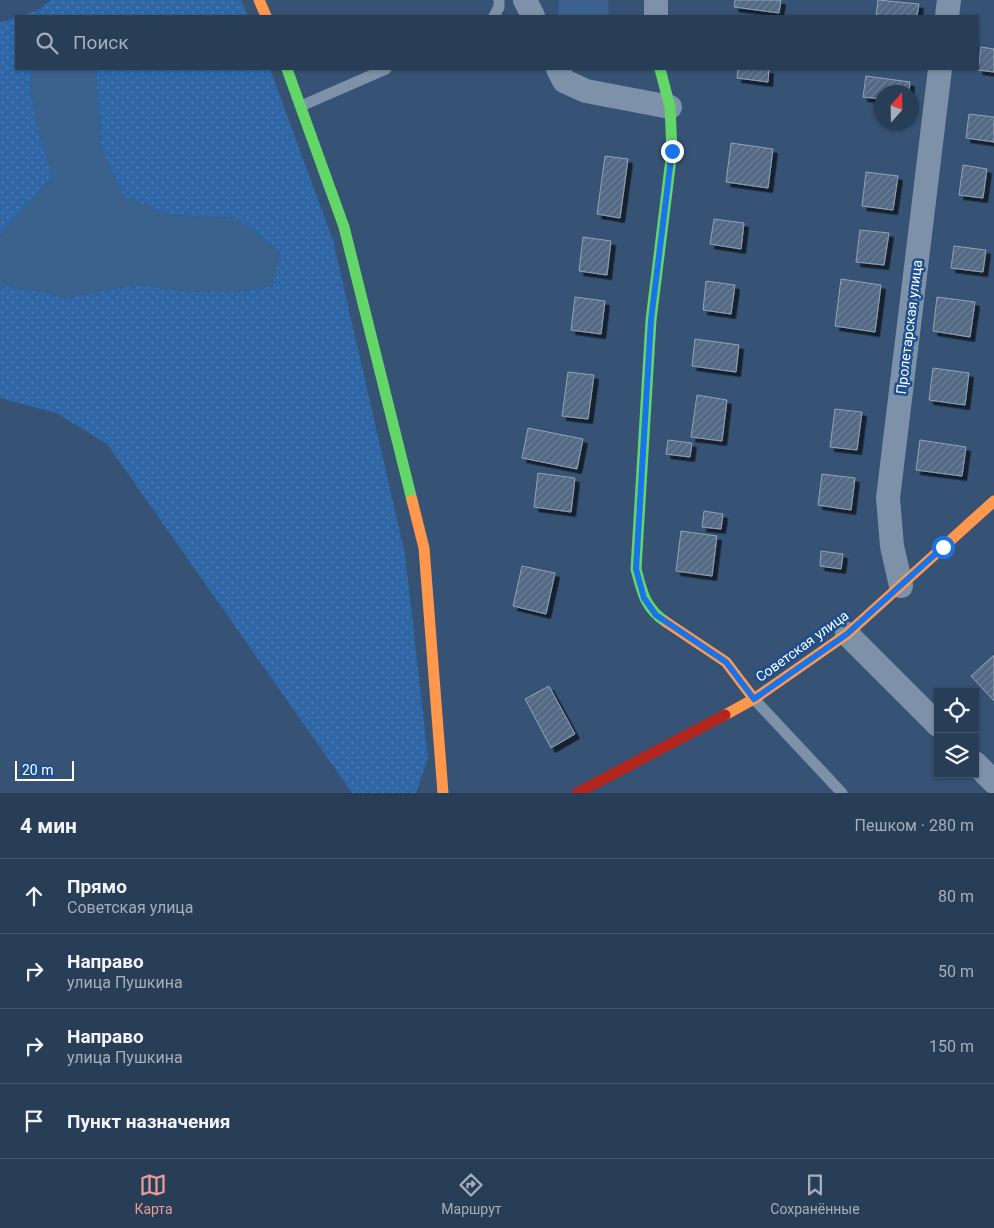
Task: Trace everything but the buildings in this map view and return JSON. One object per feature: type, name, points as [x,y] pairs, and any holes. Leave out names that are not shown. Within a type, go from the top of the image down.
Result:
[{"type":"main road","points":[[258,0],[266,15]]},
{"type":"main road","points":[[287,70],[344,227],[424,548],[443,793]]},
{"type":"main road","points":[[660,70],[670,107],[672,151],[651,320],[636,569],[644,598],[656,615],[726,662],[754,699]]},
{"type":"main road","name":"Советская улица","points":[[577,793],[678,742],[754,699],[847,634],[994,501]]},
{"type":"street","points":[[525,0],[532,15]]},
{"type":"street","points":[[656,0],[656,15]]},
{"type":"street","points":[[947,15],[949,0]]},
{"type":"street","points":[[558,70],[564,81],[586,91],[670,107]]},
{"type":"street","name":"Пролетарская улица","points":[[901,586],[892,546],[888,498],[940,70]]},
{"type":"street","points":[[847,634],[934,722]]},
{"type":"street","points":[[979,767],[994,782]]},
{"type":"lane","points":[[494,15],[499,6],[499,0]]},
{"type":"lane","points":[[301,106],[384,70]]},
{"type":"lane","points":[[754,699],[842,793]]},
{"type":"shaded area","points":[[51,0],[241,0],[248,15],[23,15],[38,10]]},
{"type":"shaded area","points":[[559,0],[608,0],[609,15],[558,15]]},
{"type":"shaded area","points":[[15,17],[15,70],[32,70],[30,90],[39,133],[53,176],[0,235],[0,23]]},
{"type":"shaded area","points":[[32,70],[96,70],[101,148],[124,197],[170,215],[236,218],[280,251],[273,286],[236,292],[194,292],[135,285],[63,298],[45,292],[0,286],[0,235],[53,176],[39,133],[30,90]]},
{"type":"shaded area","points":[[96,70],[270,70],[333,240],[405,554],[428,758],[416,793],[352,793],[107,444],[56,413],[0,398],[0,286],[45,292],[63,298],[135,285],[194,292],[236,292],[273,286],[236,218],[170,215],[124,197],[101,148]]},
{"type":"traffic: fast","points":[[287,70],[344,227],[412,500]]},
{"type":"traffic: fast","points":[[660,70],[670,107],[672,151],[651,320],[636,569],[645,599],[653,611],[666,622]]},
{"type":"traffic: slow","points":[[259,0],[266,15]]},
{"type":"traffic: slow","points":[[412,500],[424,548],[443,793]]},
{"type":"traffic: slow","points":[[725,715],[754,699],[847,634],[994,501]]},
{"type":"traffic: slow","points":[[666,622],[726,662],[754,699]]},
{"type":"traffic: jam","points":[[577,793],[725,715]]},
{"type":"route","points":[[672,151],[651,320],[636,569],[644,598],[656,615],[726,662],[754,699],[847,634],[943,547]]}]
